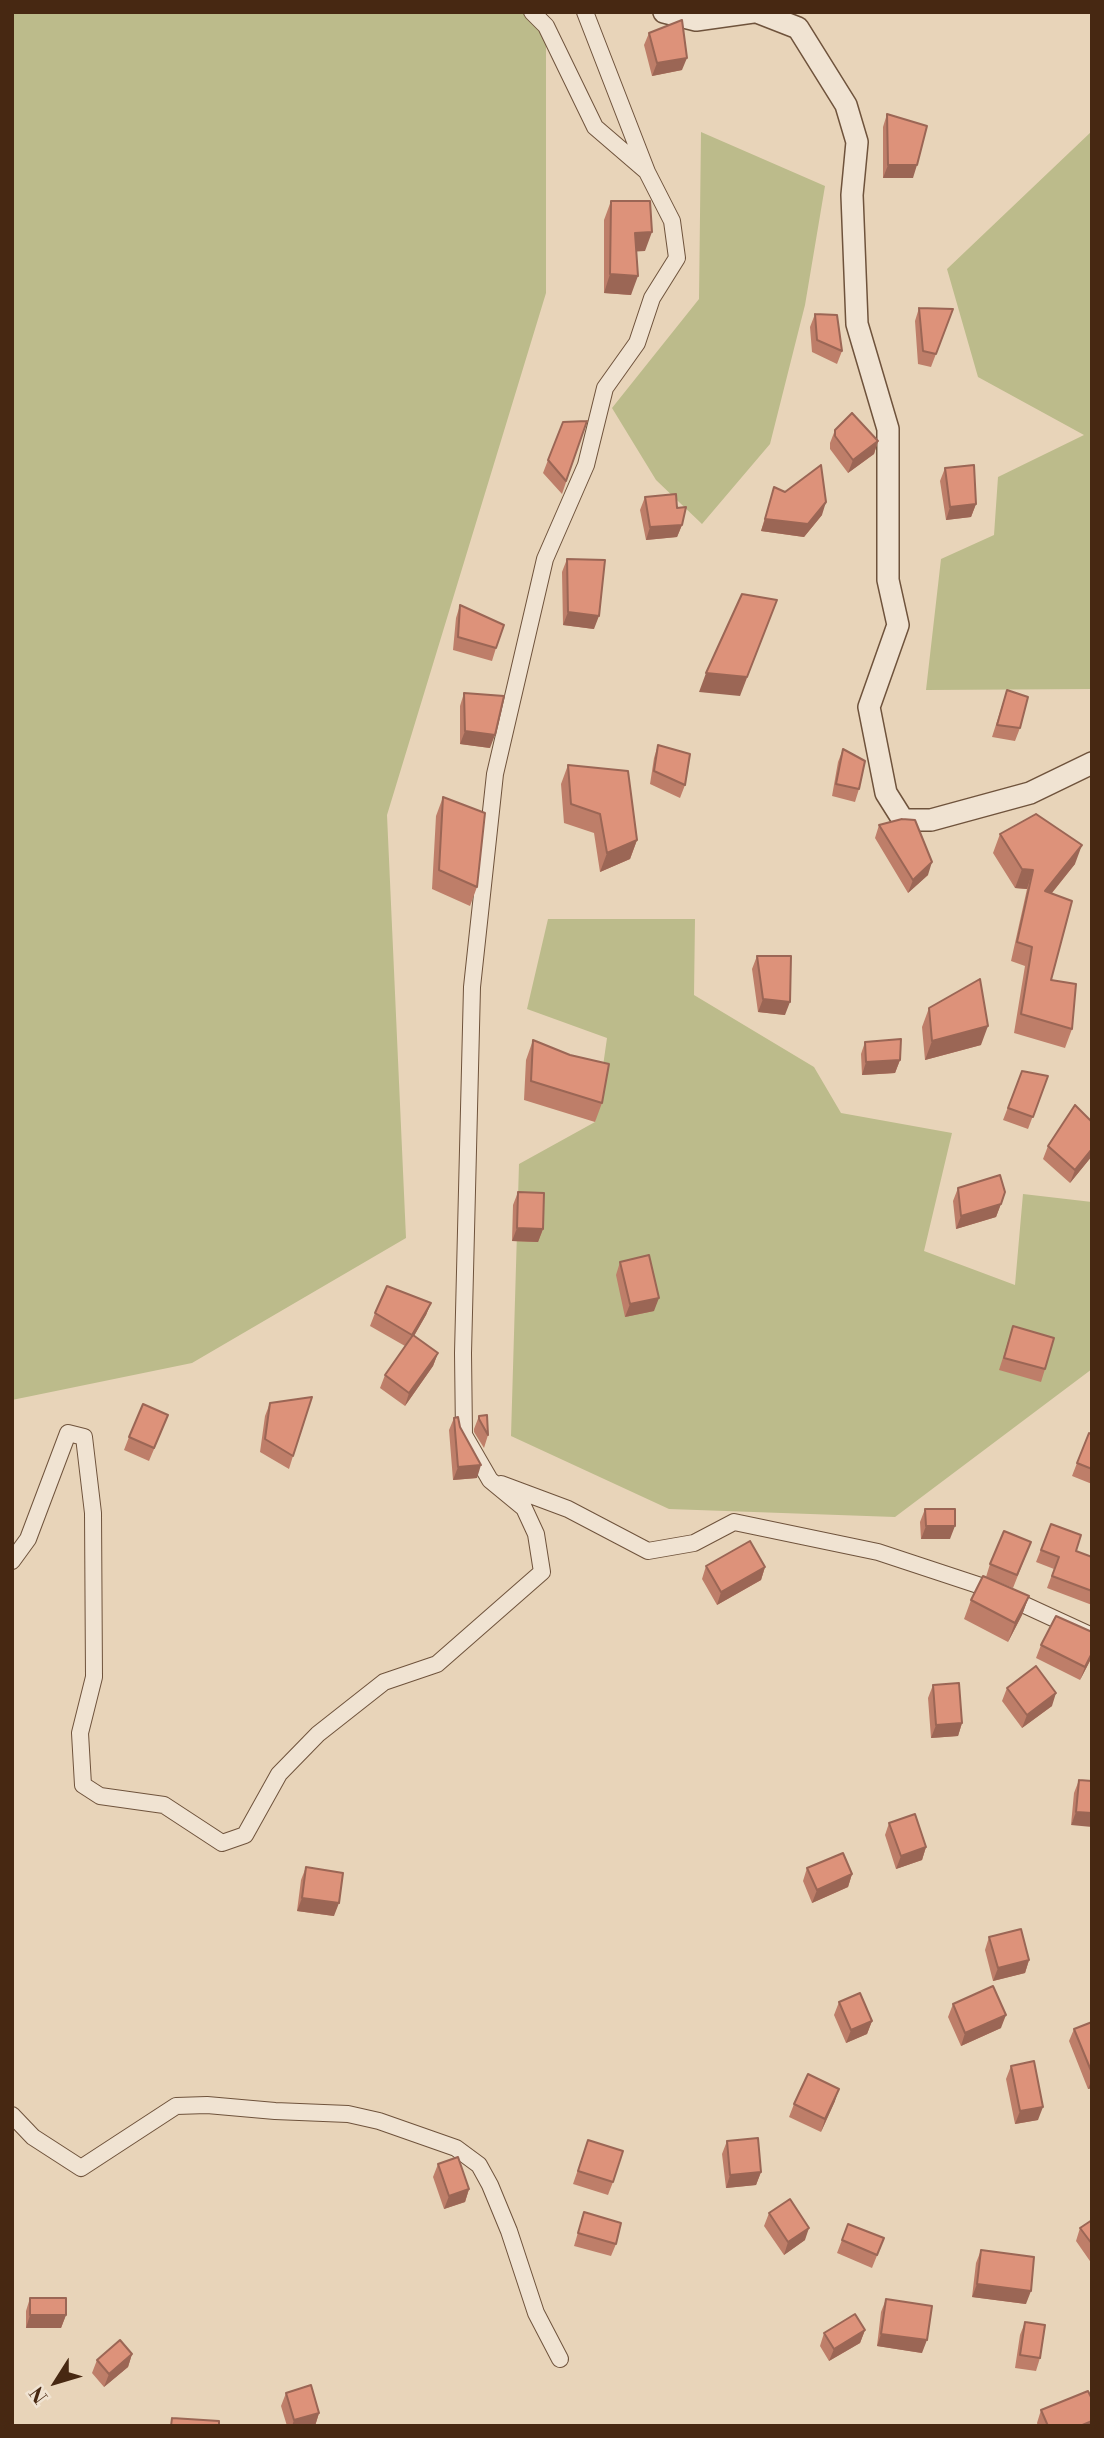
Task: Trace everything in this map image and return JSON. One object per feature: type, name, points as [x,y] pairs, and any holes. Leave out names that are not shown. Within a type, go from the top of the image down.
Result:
[{"type":"street","points":[[532,12],[546,26],[595,127],[647,172]]},
{"type":"street","points":[[12,1561],[27,1539],[68,1433],[84,1437],[93,1513],[94,1677],[80,1733],[83,1785],[100,1796],[164,1805],[222,1843],[245,1835],[279,1774],[318,1734],[384,1682],[437,1664],[542,1572],[536,1534],[524,1508],[490,1480],[464,1436],[463,1353],[472,987],[495,774],[545,559],[586,465],[605,388],[637,342],[652,298],[677,258],[673,221],[647,172],[585,12]]},
{"type":"street","points":[[664,12],[696,20],[755,12],[798,28],[846,105],[856,142],[852,195],[858,324],[888,429],[888,580],[898,625],[869,707],[886,793],[903,820],[932,820],[1030,793],[1092,763]]},
{"type":"street","points":[[490,1480],[568,1509],[648,1550],[694,1543],[734,1522],[878,1552],[990,1589],[1092,1636]]},
{"type":"street","points":[[12,2115],[33,2137],[80,2168],[176,2106],[207,2105],[348,2114],[380,2121],[456,2148],[479,2165],[491,2185],[536,2313],[560,2359]]},
{"type":"shaded area","points":[[12,12],[526,12],[546,26],[546,293],[387,815],[406,1238],[192,1363],[12,1400]]},
{"type":"shaded area","points":[[1092,131],[1092,689],[926,690],[941,559],[994,535],[998,477],[1084,435],[978,377],[947,269]]},
{"type":"shaded area","points":[[701,132],[825,186],[805,305],[770,444],[702,524],[656,480],[612,408],[699,299]]},
{"type":"shaded area","points":[[548,919],[695,919],[694,995],[814,1067],[841,1113],[952,1133],[924,1251],[1015,1285],[1023,1194],[1092,1202],[1092,1369],[895,1517],[669,1509],[511,1436],[519,1164],[595,1122],[607,1038],[527,1009]]},
{"type":"building","points":[[682,20],[687,58],[657,63],[649,33]]},
{"type":"building","points":[[887,114],[927,126],[917,165],[888,165]]},
{"type":"building","points":[[611,201],[650,201],[652,232],[635,233],[638,276],[610,274]]},
{"type":"building","points":[[919,308],[953,309],[936,354],[923,351]]},
{"type":"building","points":[[815,314],[837,315],[842,351],[817,340]]},
{"type":"building","points":[[852,413],[878,441],[853,460],[835,436],[835,430]]},
{"type":"building","points":[[587,421],[566,481],[548,460],[563,422]]},
{"type":"building","points":[[821,465],[826,502],[808,524],[765,519],[774,487],[785,492]]},
{"type":"building","points":[[974,465],[976,504],[950,507],[945,468]]},
{"type":"building","points":[[676,494],[677,508],[686,507],[682,525],[650,527],[645,497]]},
{"type":"building","points":[[567,559],[605,560],[599,616],[568,612]]},
{"type":"building","points":[[742,594],[777,600],[747,677],[706,673]]},
{"type":"building","points":[[460,605],[504,625],[496,648],[458,637]]},
{"type":"building","points":[[1007,690],[1028,697],[1020,728],[997,725]]},
{"type":"building","points":[[464,693],[504,696],[495,735],[465,731]]},
{"type":"building","points":[[658,745],[690,754],[685,785],[654,771]]},
{"type":"building","points":[[843,749],[865,761],[859,789],[836,784]]},
{"type":"building","points":[[568,765],[628,771],[637,840],[607,853],[600,814],[571,804]]},
{"type":"building","points":[[443,797],[485,813],[477,887],[439,870]]},
{"type":"building","points":[[1036,814],[1082,845],[1045,891],[1072,901],[1051,980],[1076,984],[1072,1029],[1021,1014],[1032,947],[1017,942],[1033,870],[1022,869],[1000,834]]},
{"type":"building","points":[[902,819],[915,820],[932,862],[913,880],[879,825]]},
{"type":"building","points":[[757,956],[791,956],[790,1002],[763,999]]},
{"type":"building","points":[[980,979],[988,1026],[932,1041],[929,1008]]},
{"type":"building","points":[[901,1039],[900,1060],[866,1062],[865,1042]]},
{"type":"building","points":[[533,1040],[570,1055],[609,1064],[602,1103],[531,1081]]},
{"type":"building","points":[[1022,1071],[1048,1076],[1033,1117],[1008,1108]]},
{"type":"building","points":[[1075,1105],[1092,1122],[1092,1149],[1075,1170],[1048,1146]]},
{"type":"building","points":[[1000,1175],[1005,1192],[1001,1204],[961,1216],[958,1188]]},
{"type":"building","points":[[518,1192],[544,1193],[543,1229],[517,1228]]},
{"type":"building","points":[[649,1255],[659,1298],[630,1304],[620,1262]]},
{"type":"building","points":[[387,1286],[431,1303],[412,1335],[375,1313]]},
{"type":"building","points":[[1013,1326],[1054,1338],[1045,1369],[1004,1358]]},
{"type":"building","points":[[413,1335],[438,1353],[409,1393],[385,1375]]},
{"type":"building","points":[[312,1397],[293,1456],[265,1439],[270,1403]]},
{"type":"building","points":[[143,1404],[168,1415],[154,1448],[129,1437]]},
{"type":"building","points":[[487,1415],[488,1435],[479,1419],[479,1416]]},
{"type":"building","points":[[458,1417],[460,1427],[481,1465],[458,1467],[454,1418]]},
{"type":"building","points":[[1089,1433],[1092,1435],[1092,1469],[1077,1463]]},
{"type":"building","points":[[925,1509],[955,1509],[955,1526],[926,1526]]},
{"type":"building","points":[[1051,1524],[1081,1535],[1076,1551],[1092,1557],[1092,1591],[1052,1576],[1059,1557],[1041,1550]]},
{"type":"building","points":[[1004,1531],[1031,1542],[1017,1575],[990,1564]]},
{"type":"building","points":[[750,1541],[765,1567],[721,1592],[706,1566]]},
{"type":"building","points":[[983,1576],[1029,1596],[1015,1623],[971,1600]]},
{"type":"building","points":[[1056,1616],[1092,1632],[1092,1653],[1085,1667],[1041,1645]]},
{"type":"building","points":[[1036,1666],[1056,1693],[1027,1715],[1007,1688]]},
{"type":"building","points":[[959,1683],[962,1723],[936,1725],[933,1685]]},
{"type":"building","points":[[1079,1780],[1092,1781],[1092,1813],[1076,1812]]},
{"type":"building","points":[[915,1814],[926,1847],[901,1856],[889,1823]]},
{"type":"building","points":[[843,1853],[852,1874],[817,1890],[807,1868]]},
{"type":"building","points":[[306,1867],[343,1873],[339,1903],[302,1898]]},
{"type":"building","points":[[1021,1929],[1029,1960],[998,1968],[989,1937]]},
{"type":"building","points":[[993,1986],[1006,2015],[965,2033],[953,2004]]},
{"type":"building","points":[[860,1993],[872,2021],[851,2030],[839,2002]]},
{"type":"building","points":[[1092,2022],[1092,2073],[1074,2029]]},
{"type":"building","points":[[1034,2061],[1043,2107],[1020,2111],[1011,2066]]},
{"type":"building","points":[[808,2074],[839,2089],[825,2119],[794,2104]]},
{"type":"building","points":[[758,2138],[761,2172],[730,2175],[727,2141]]},
{"type":"building","points":[[588,2140],[623,2151],[613,2182],[578,2171]]},
{"type":"building","points":[[458,2157],[469,2189],[449,2196],[438,2164]]},
{"type":"building","points":[[790,2199],[809,2228],[788,2242],[769,2213]]},
{"type":"building","points":[[584,2212],[621,2223],[616,2244],[578,2233]]},
{"type":"building","points":[[1092,2220],[1092,2244],[1080,2228]]},
{"type":"building","points":[[848,2224],[884,2238],[877,2255],[842,2240]]},
{"type":"building","points":[[981,2250],[1034,2257],[1031,2291],[977,2284]]},
{"type":"building","points":[[30,2298],[66,2298],[66,2315],[30,2315]]},
{"type":"building","points":[[886,2299],[932,2306],[927,2340],[881,2334]]},
{"type":"building","points":[[855,2314],[865,2330],[834,2349],[824,2333]]},
{"type":"building","points":[[1025,2322],[1045,2325],[1040,2358],[1020,2355]]},
{"type":"building","points":[[120,2340],[132,2354],[109,2374],[97,2360]]},
{"type":"building","points":[[311,2385],[319,2413],[294,2420],[286,2393]]},
{"type":"building","points":[[1088,2391],[1092,2399],[1092,2421],[1080,2426],[1048,2426],[1041,2410]]},
{"type":"building","points":[[172,2418],[219,2421],[219,2426],[171,2426]]}]
